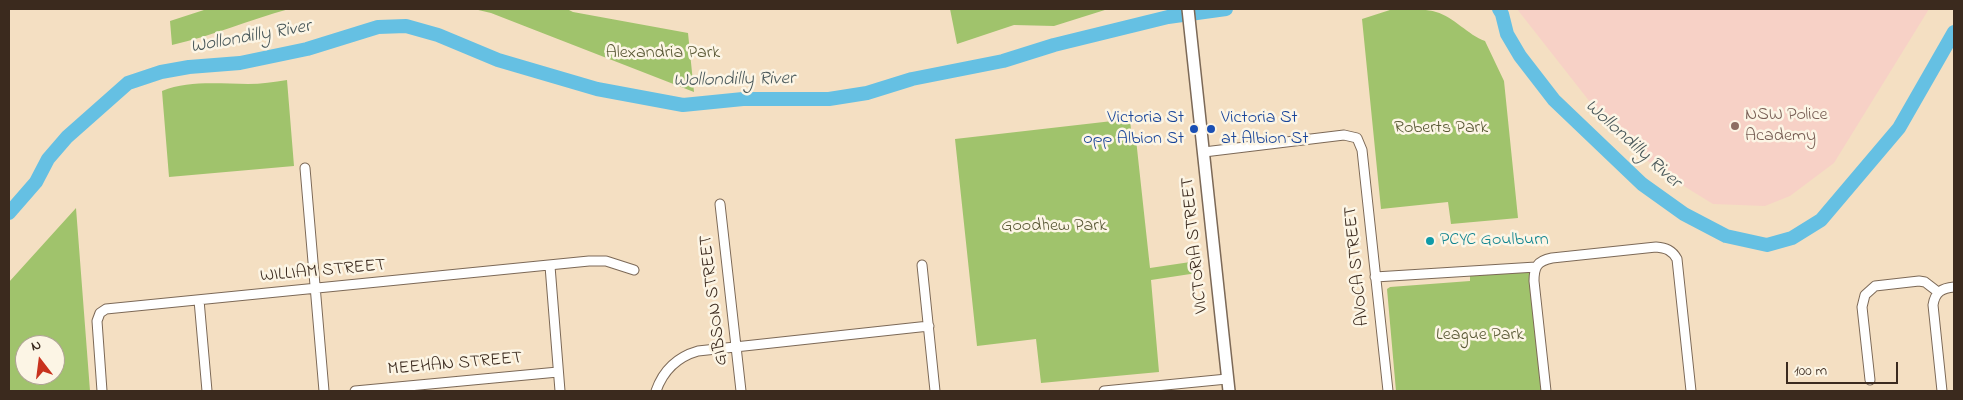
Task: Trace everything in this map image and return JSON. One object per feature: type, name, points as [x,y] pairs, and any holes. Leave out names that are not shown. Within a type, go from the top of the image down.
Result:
[{"type":"main road","name":"VICTORIA STREET","points":[[1188,9],[1228,391]]},
{"type":"street","name":"AVOCA STREET","points":[[1204,152],[1344,135],[1357,138],[1362,150],[1388,391]]},
{"type":"street","points":[[305,168],[324,391]]},
{"type":"street","name":"GIBSON STREET","points":[[720,204],[742,391]]},
{"type":"street","points":[[1375,277],[1536,265],[1544,259],[1656,247],[1665,248],[1673,252],[1677,259],[1691,391]]},
{"type":"street","name":"WILLIAM STREET","points":[[102,391],[97,326],[100,313],[110,308],[606,261],[634,270]]},
{"type":"street","points":[[922,265],[935,391]]},
{"type":"street","points":[[1536,265],[1534,281],[1546,391]]},
{"type":"street","points":[[550,266],[560,391]]},
{"type":"street","points":[[1870,380],[1862,306],[1863,299],[1868,291],[1879,285],[1919,281],[1924,282],[1938,292]]},
{"type":"street","points":[[1942,391],[1933,310],[1934,300],[1938,292],[1954,286]]},
{"type":"street","points":[[199,300],[206,391]]},
{"type":"street","points":[[656,391],[666,371],[684,356],[698,351],[929,326]]},
{"type":"street","name":"MEEHAN STREET","points":[[355,391],[442,387],[558,372]]},
{"type":"street","points":[[1104,391],[1227,379]]},
{"type":"shaded area","name":"NSW Police Academy","points":[[1517,9],[1929,9],[1834,163],[1790,196],[1765,206],[1713,204],[1661,172],[1635,150],[1590,102]]},
{"type":"green space","points":[[207,9],[289,9],[172,45],[170,21]]},
{"type":"green space","name":"Alexandria Park","points":[[474,9],[567,9],[573,12],[688,33],[694,92],[491,13]]},
{"type":"green space","points":[[950,9],[1108,9],[1054,26],[1014,25],[957,44]]},
{"type":"green space","name":"Roberts Park","points":[[1393,9],[1431,11],[1443,14],[1485,41],[1504,81],[1518,218],[1451,224],[1448,202],[1381,209],[1362,19]]},
{"type":"green space","points":[[287,80],[294,166],[169,177],[162,91],[194,84],[253,84]]},
{"type":"green space","name":"Goodhew Park","points":[[1130,119],[1131,130],[1135,130],[1150,268],[1197,261],[1197,273],[1151,280],[1159,372],[1041,383],[1036,339],[977,346],[955,139]]},
{"type":"green space","points":[[76,208],[90,391],[9,391],[9,282]]},
{"type":"green space","name":"League Park","points":[[1529,270],[1542,391],[1396,391],[1387,289],[1390,287],[1470,281],[1470,273]]},
{"type":"waterway","name":"Wollondilly River","points":[[9,213],[36,182],[48,159],[67,137],[128,83],[161,72],[189,67],[240,63],[307,49],[378,27],[406,26],[438,35],[498,60],[597,89],[683,105],[743,99],[829,99],[867,93],[912,79],[1003,61],[1054,45],[1168,17],[1226,9]]},
{"type":"waterway","name":"Wollondilly River","points":[[1499,9],[1507,34],[1520,56],[1554,100],[1642,184],[1684,214],[1726,236],[1767,245],[1792,238],[1821,220],[1899,128],[1954,32]]},
{"type":"place","name":"NSW Police Academy","points":[[1735,126]]},
{"type":"place","name":"Victoria St opp Albion St","points":[[1194,129]]},
{"type":"place","name":"Victoria St at Albion St","points":[[1211,129]]},
{"type":"place","name":"PCYC Goulburn","points":[[1430,241]]}]
